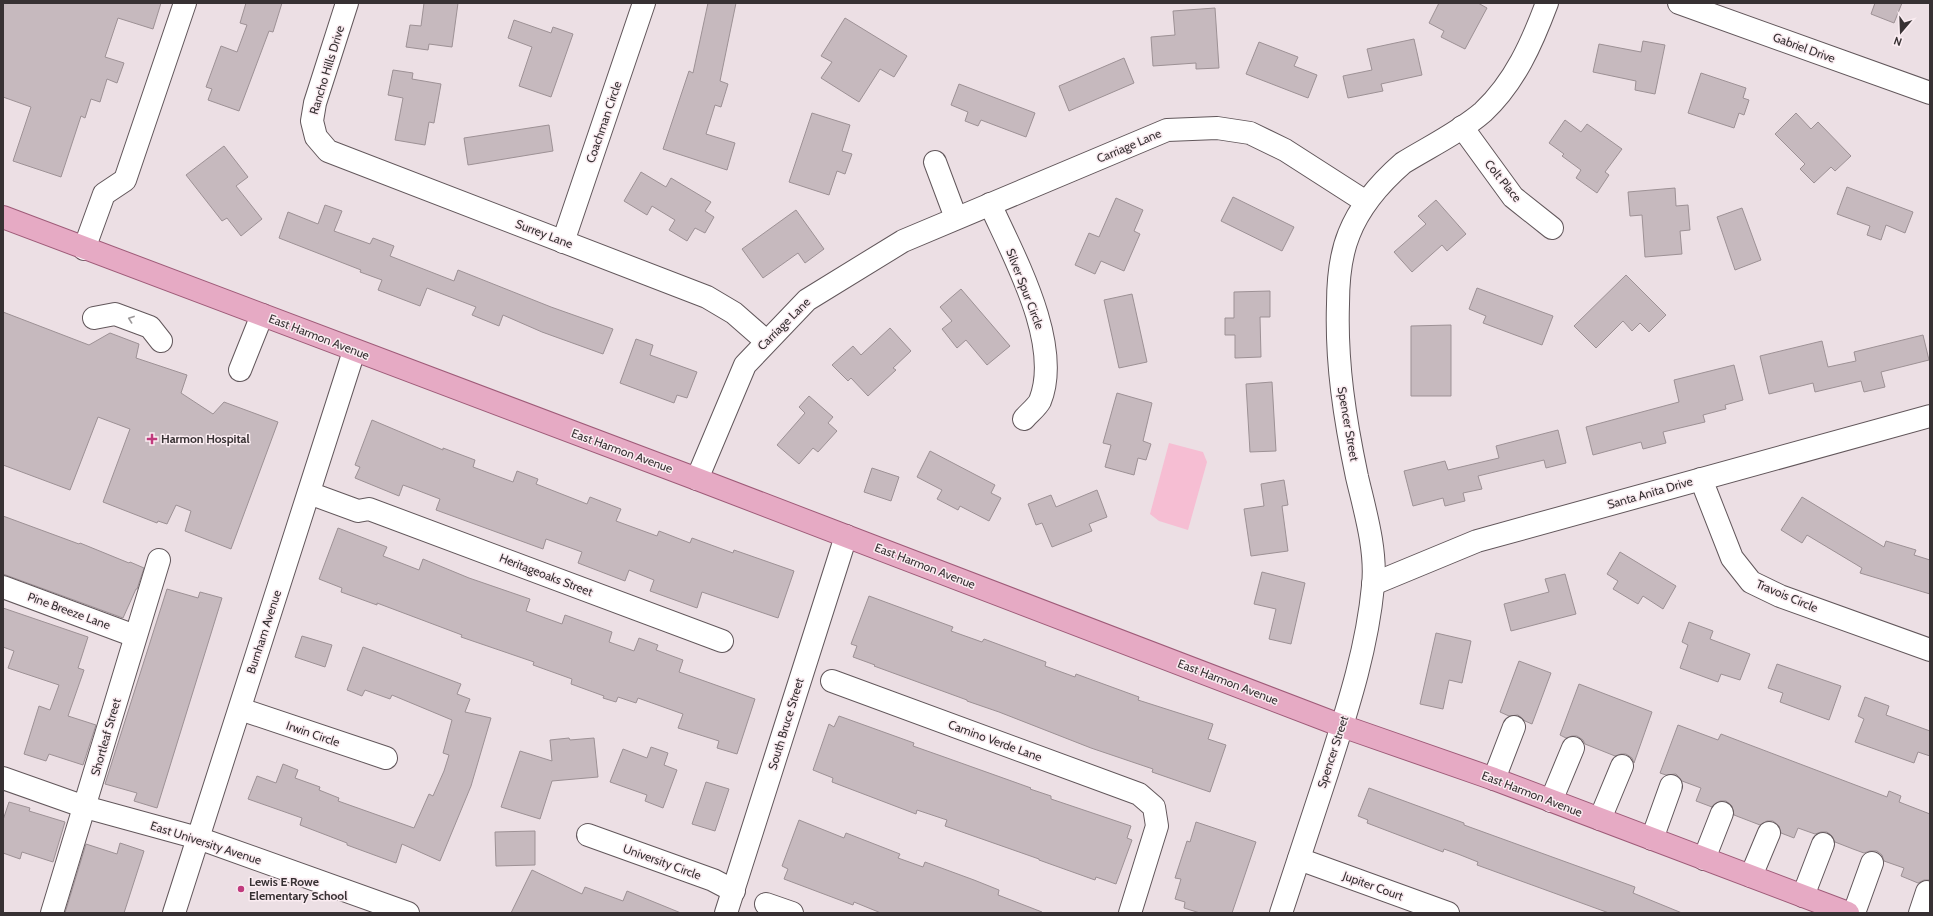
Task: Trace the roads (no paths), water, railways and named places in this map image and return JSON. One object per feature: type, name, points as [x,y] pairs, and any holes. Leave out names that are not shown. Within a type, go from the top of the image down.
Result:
[{"type":"main road","name":"East Harmon Avenue","points":[[3,217],[354,351],[697,479],[1342,726],[1494,779],[1704,858],[1803,896],[1825,909],[1848,913]]},
{"type":"street","points":[[84,249],[104,194],[125,180],[185,3]]},
{"type":"street","name":"Rancho Hills Drive","points":[[316,137],[312,121],[315,103],[347,3]]},
{"type":"street","name":"Coachman Circle","points":[[563,242],[644,3]]},
{"type":"street","name":"Spencer Street","points":[[1281,913],[1354,687],[1365,638],[1374,584],[1371,540],[1347,428],[1338,348],[1338,289],[1341,264],[1349,234],[1366,202],[1381,183],[1403,163],[1482,113],[1499,96],[1512,78],[1531,43],[1547,3]]},
{"type":"street","name":"Gabriel Drive","points":[[1678,3],[1930,93]]},
{"type":"street","name":"Colt Place","points":[[1462,127],[1513,197],[1552,228]]},
{"type":"street","name":"Carriage Lane","points":[[697,479],[745,365],[766,341],[807,300],[903,241],[1167,130],[1217,128],[1250,133],[1286,150],[1366,202]]},
{"type":"street","name":"Surrey Lane","points":[[316,137],[328,151],[707,297],[734,313],[766,341]]},
{"type":"street","points":[[935,162],[956,218]]},
{"type":"street","name":"Silver Spur Circle","points":[[990,204],[1025,282],[1044,337],[1046,374],[1040,402],[1024,419]]},
{"type":"street","points":[[240,370],[262,315]]},
{"type":"street","name":"Burnham Avenue","points":[[174,913],[354,351]]},
{"type":"street","name":"Santa Anita Drive","points":[[1374,584],[1477,541],[1930,416]]},
{"type":"street","name":"Travois Circle","points":[[1702,479],[1732,558],[1751,582],[1780,596],[1930,650]]},
{"type":"street","name":"Heritageoaks Street","points":[[311,486],[358,511],[369,509],[722,641]]},
{"type":"street","name":"South Bruce Street","points":[[726,913],[846,536]]},
{"type":"street","name":"Shortleaf Street","points":[[52,913],[159,560]]},
{"type":"street","name":"Pine Breeze Lane","points":[[3,587],[135,636]]},
{"type":"street","name":"Camino Verde Lane","points":[[832,681],[1139,794],[1154,807],[1157,826],[1130,913]]},
{"type":"street","name":"Irwin Circle","points":[[240,709],[386,758]]},
{"type":"street","points":[[1494,779],[1514,727]]},
{"type":"street","points":[[1551,801],[1573,748]]},
{"type":"street","points":[[1600,819],[1622,766]]},
{"type":"street","name":"East University Avenue","points":[[3,778],[85,807],[198,838],[408,913]]},
{"type":"street","points":[[1652,839],[1672,786]]},
{"type":"street","points":[[1704,858],[1722,813]]},
{"type":"street","points":[[1751,876],[1769,833]]},
{"type":"street","name":"University Circle","points":[[588,835],[713,880],[734,891]]},
{"type":"street","points":[[1803,896],[1822,844]]},
{"type":"street","name":"Jupiter Court","points":[[1299,859],[1448,913]]},
{"type":"street","points":[[1854,913],[1872,863]]},
{"type":"street","points":[[1920,913],[1927,892]]},
{"type":"street","points":[[766,904],[792,913]]},
{"type":"place","name":"Harmon Hospital","points":[[152,439]]},
{"type":"place","name":"Lewis E Rowe Elementary School","points":[[241,889]]}]
